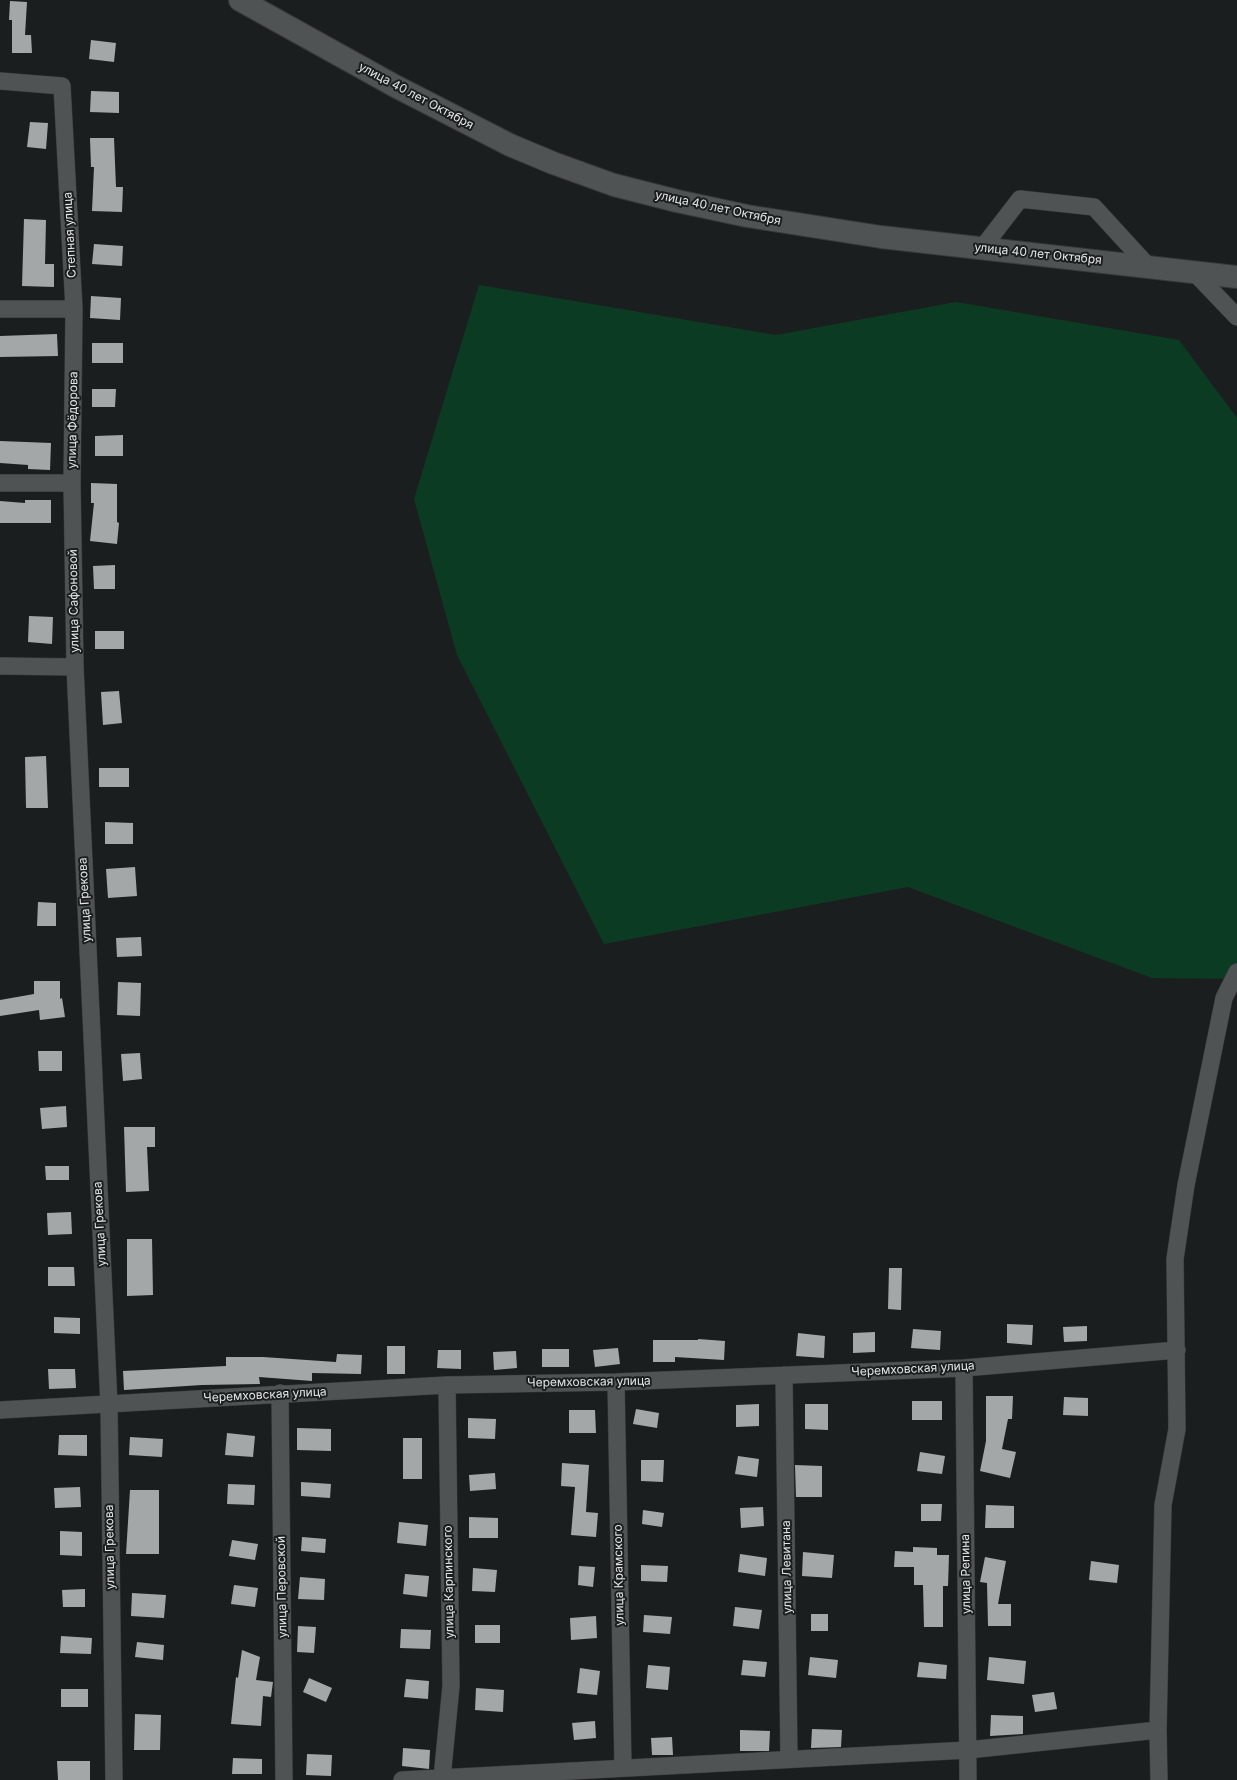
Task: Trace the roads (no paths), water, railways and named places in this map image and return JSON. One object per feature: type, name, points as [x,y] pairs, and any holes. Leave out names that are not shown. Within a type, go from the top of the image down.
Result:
[{"type":"main road","name":"улица 40 лет Октября","points":[[240,0],[395,86],[510,145],[553,163],[614,185],[677,201],[747,216],[881,237],[1237,277]]},
{"type":"street","name":"Степная улица","points":[[0,81],[62,86],[74,309]]},
{"type":"street","points":[[983,248],[1020,199],[1094,207],[1148,266]]},
{"type":"street","points":[[1193,271],[1237,317]]},
{"type":"street","points":[[0,309],[74,309]]},
{"type":"street","name":"улица Фёдорова","points":[[0,482],[72,483],[74,309]]},
{"type":"street","name":"улица Сафоновой","points":[[0,666],[74,668],[72,483]]},
{"type":"street","name":"улица Грекова","points":[[74,668],[109,1405],[114,1780]]},
{"type":"street","points":[[1159,1780],[1158,1730],[1163,1505],[1177,1429],[1175,1259],[1186,1185],[1224,998],[1237,972]]},
{"type":"street","name":"Черемховская улица","points":[[0,1410],[109,1405],[280,1393],[447,1385],[616,1382],[964,1368],[1177,1350]]},
{"type":"street","name":"улица Репина","points":[[964,1368],[968,1780]]},
{"type":"street","name":"улица Левитана","points":[[784,1375],[789,1759]]},
{"type":"street","name":"улица Крамского","points":[[616,1382],[622,1768]]},
{"type":"street","name":"улица Карпинского","points":[[442,1778],[451,1686],[447,1385]]},
{"type":"street","name":"улица Перовской","points":[[280,1393],[284,1780]]},
{"type":"street","points":[[402,1780],[968,1750],[1158,1730]]}]
